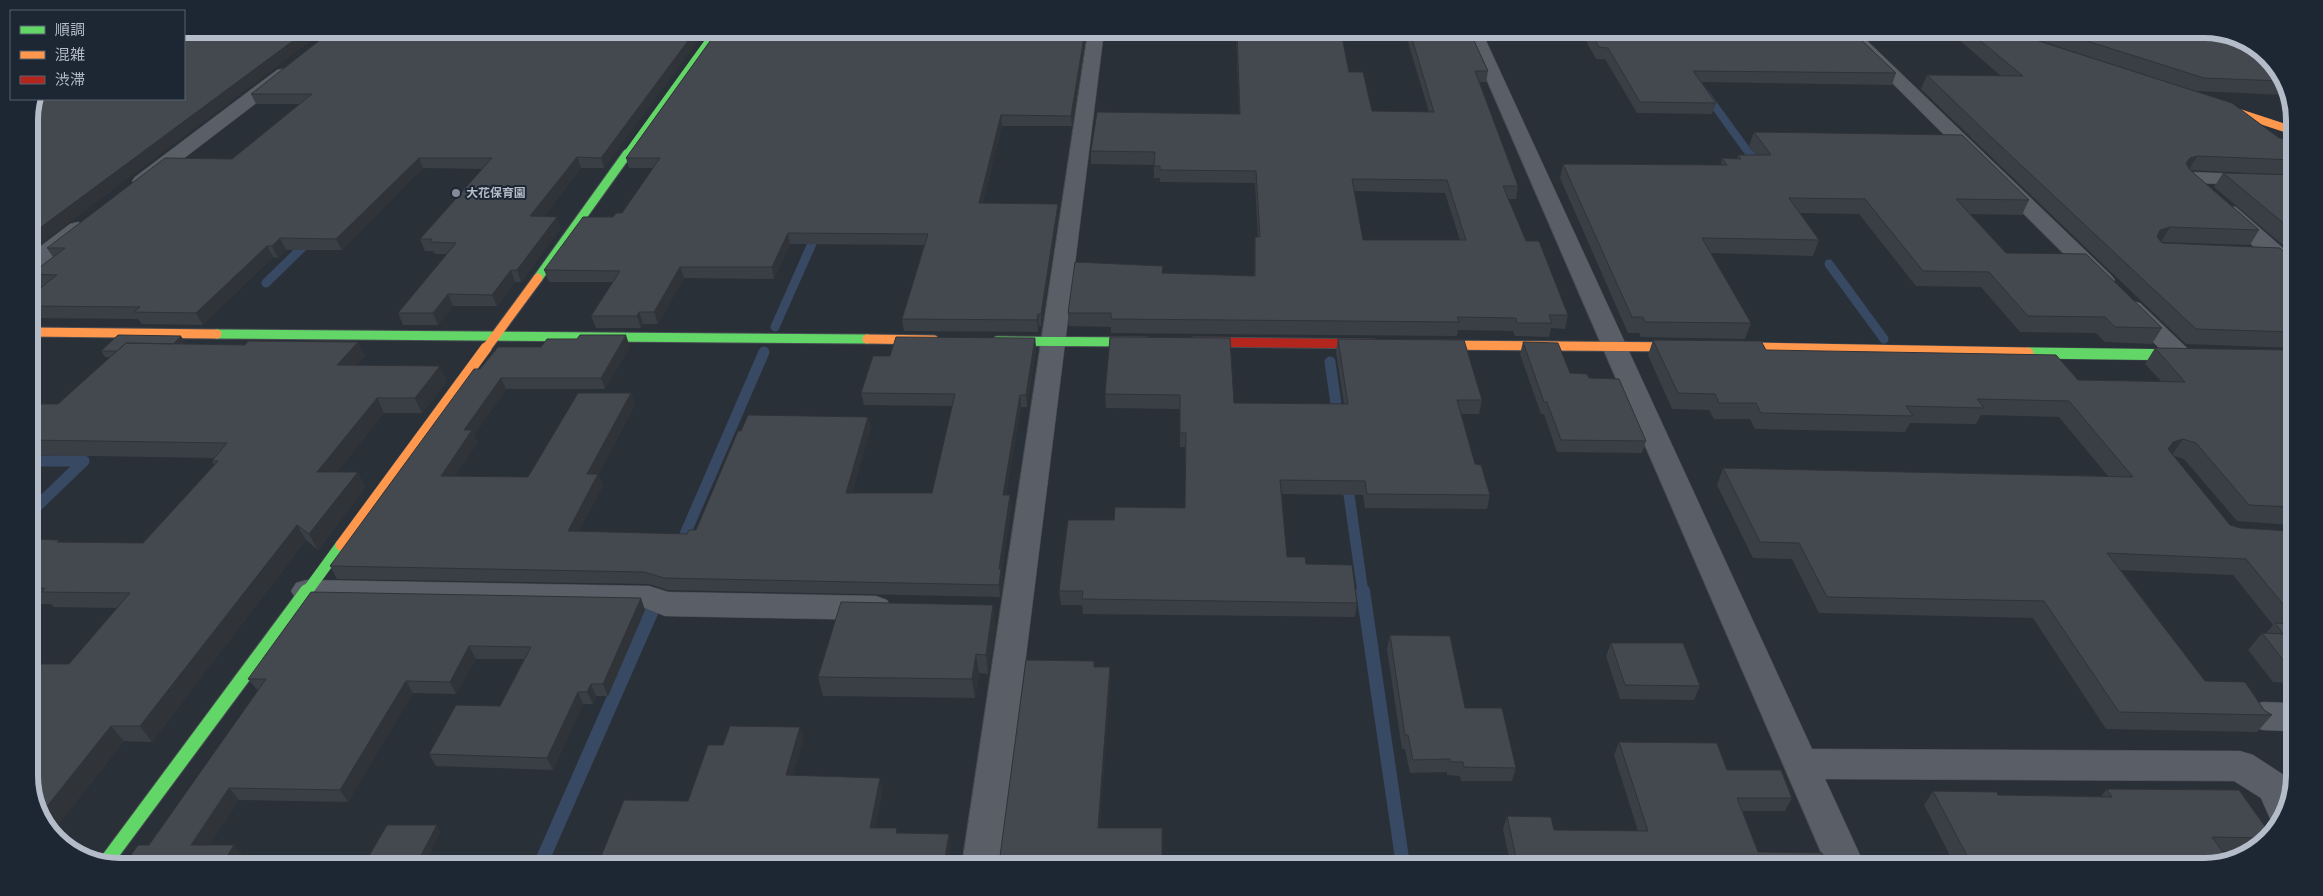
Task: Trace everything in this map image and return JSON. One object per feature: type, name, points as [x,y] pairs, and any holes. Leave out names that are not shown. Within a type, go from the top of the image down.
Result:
[{"type":"street","points":[[109,857],[496,336],[711,38]]},
{"type":"street","points":[[981,858],[1002,611],[1054,341],[1095,38]]},
{"type":"street","points":[[1477,38],[1842,858]]},
{"type":"street","points":[[1855,38],[2188,354]]},
{"type":"street","points":[[130,190],[296,63]]},
{"type":"street","points":[[2200,100],[2285,128]]},
{"type":"street","points":[[2285,182],[2189,178],[2285,258]]},
{"type":"street","points":[[38,259],[92,219]]},
{"type":"street","points":[[2248,254],[2285,260]]},
{"type":"street","points":[[38,332],[945,340]]},
{"type":"street","points":[[985,340],[1160,342]]},
{"type":"street","points":[[1180,342],[1383,344]]},
{"type":"street","points":[[1413,344],[1695,347]]},
{"type":"street","points":[[1715,348],[2188,354]]},
{"type":"street","points":[[307,591],[649,596],[665,604],[909,609]]},
{"type":"street","points":[[1801,764],[2240,766],[2276,788],[2281,802]]},
{"type":"building","points":[[185,38],[297,38],[38,229],[38,120],[40,100],[185,100]]},
{"type":"building","points":[[323,38],[690,38],[601,158],[577,157],[530,216],[557,217],[517,270],[511,270],[492,295],[448,294],[433,313],[398,313],[456,243],[430,242],[432,239],[420,239],[492,158],[419,158],[336,239],[280,238],[272,246],[267,246],[196,313],[134,312],[140,307],[38,306],[38,290],[57,275],[38,274],[38,269],[65,248],[47,248],[165,158],[232,159],[312,94],[251,94]]},
{"type":"building","points":[[712,38],[1084,38],[1071,116],[1001,115],[979,203],[1058,204],[1041,314],[1038,314],[1037,320],[902,319],[928,234],[788,233],[772,267],[680,267],[654,312],[639,312],[637,316],[591,316],[620,271],[544,270],[583,217],[613,217],[616,213],[622,213],[660,158],[626,158]]},
{"type":"building","points":[[1237,38],[1342,38],[1349,72],[1363,72],[1372,111],[1434,112],[1412,38],[1473,38],[1488,71],[1475,71],[1518,186],[1503,186],[1526,241],[1539,241],[1568,315],[1549,315],[1552,323],[1517,323],[1516,318],[1457,317],[1459,322],[1111,319],[1111,313],[1068,313],[1075,262],[1163,266],[1162,273],[1255,276],[1255,237],[1260,237],[1256,171],[1160,170],[1160,166],[1154,166],[1155,152],[1091,151],[1097,112],[1240,114]],"holes":[[[1352,179],[1447,180],[1466,240],[1363,240]]]},
{"type":"building","points":[[1594,38],[1859,38],[1896,73],[1693,71],[1716,103],[1640,102],[1608,48],[1599,47]]},
{"type":"building","points":[[1977,38],[2030,38],[2232,103],[2279,138],[2285,140],[2285,160],[2197,156],[2190,158],[2186,163],[2189,169],[2259,230],[2170,227],[2160,230],[2157,237],[2162,243],[2280,248],[2285,253],[2285,332],[2196,329],[1927,75],[2023,76]]},
{"type":"building","points":[[2078,38],[2219,39],[2249,51],[2269,70],[2276,81],[2204,78]]},
{"type":"building","points":[[1754,132],[1962,135],[2029,200],[1956,199],[2006,253],[2086,254],[2162,328],[2115,327],[2105,317],[2028,316],[1989,272],[1923,271],[1865,199],[1789,198],[1819,240],[1702,238],[1751,323],[1645,322],[1643,317],[1632,317],[1563,164],[1727,165],[1722,158],[1741,159],[1738,155],[1771,155]]},
{"type":"building","points":[[2223,173],[2285,175],[2285,225]]},
{"type":"building","points":[[118,335],[181,336],[173,344],[126,343],[117,351],[101,351]]},
{"type":"building","points":[[580,335],[626,335],[601,378],[501,378],[464,430],[472,430],[441,476],[528,477],[578,393],[631,393],[587,474],[598,474],[568,531],[687,534],[689,530],[696,530],[738,431],[741,431],[748,415],[868,417],[846,493],[932,493],[955,394],[861,393],[873,356],[890,356],[896,337],[1035,338],[1026,395],[1020,395],[1003,495],[1010,495],[999,569],[1001,569],[999,585],[664,578],[644,572],[330,566],[474,369],[480,369],[498,347],[541,347],[547,339],[577,339]]},
{"type":"building","points":[[1110,337],[1230,338],[1234,403],[1348,404],[1338,339],[1464,340],[1482,400],[1457,400],[1475,464],[1481,465],[1490,495],[1367,494],[1365,481],[1280,480],[1287,557],[1305,557],[1306,564],[1352,565],[1357,603],[1082,599],[1083,591],[1059,591],[1068,520],[1114,520],[1115,507],[1185,508],[1186,433],[1180,433],[1180,395],[1105,394]]},
{"type":"building","points":[[1653,340],[1761,341],[1766,350],[2056,355],[2078,380],[2185,382],[2155,348],[2285,350],[2286,507],[2249,505],[2196,443],[2183,439],[2173,442],[2168,449],[2230,525],[2240,528],[2286,531],[2286,608],[2246,559],[2107,553],[2205,681],[2245,682],[2264,710],[2272,715],[2119,712],[2044,601],[1827,597],[1799,543],[1760,542],[1723,468],[2133,477],[2069,401],[1977,399],[1984,408],[1906,406],[1913,416],[1761,413],[1756,403],[1719,403],[1715,394],[1678,393]]},
{"type":"building","points":[[248,341],[358,342],[337,365],[440,366],[415,398],[377,398],[317,472],[358,472],[309,534],[297,525],[140,726],[111,726],[45,809],[38,782],[38,664],[69,664],[130,593],[42,592],[45,588],[38,588],[38,539],[59,540],[57,542],[143,543],[218,461],[212,461],[227,443],[38,440],[38,404],[58,404],[126,343],[245,345]]},
{"type":"building","points":[[1523,342],[1558,343],[1570,373],[1587,374],[1589,378],[1619,379],[1646,441],[1561,440],[1547,402],[1544,402]]},
{"type":"building","points":[[311,592],[641,598],[603,684],[591,684],[587,692],[578,692],[547,758],[429,754],[456,705],[500,706],[531,647],[469,646],[450,682],[406,681],[340,790],[229,788],[191,845],[234,845],[226,858],[129,858],[138,845],[149,845],[266,679],[248,679]]},
{"type":"building","points":[[841,602],[993,605],[986,655],[976,654],[972,679],[818,677]]},
{"type":"building","points":[[2275,623],[2286,624],[2286,663],[2262,633],[2283,634]]},
{"type":"building","points":[[1390,635],[1450,636],[1465,708],[1502,708],[1516,768],[1464,767],[1463,762],[1450,762],[1450,759],[1413,760],[1408,735],[1405,735]]},
{"type":"building","points":[[1611,643],[1683,643],[1700,686],[1625,685]]},
{"type":"building","points":[[1026,660],[1094,661],[1094,667],[1110,667],[1098,828],[1162,828],[1162,858],[1000,858]]},
{"type":"building","points":[[730,726],[800,727],[786,775],[880,778],[870,828],[897,828],[896,833],[949,834],[945,858],[600,858],[624,800],[688,801],[708,745],[723,745]]},
{"type":"building","points":[[1619,742],[1717,743],[1727,770],[1781,770],[1792,798],[1737,798],[1758,852],[1822,853],[1824,858],[1516,858],[1507,816],[1551,817],[1554,830],[1648,831]]},
{"type":"building","points":[[2107,789],[2239,790],[2267,829],[2258,838],[2212,837],[2225,855],[2203,858],[1968,858],[1933,791],[1997,792],[1998,795],[2112,797]]},
{"type":"building","points":[[387,825],[437,825],[420,858],[368,858]]},
{"type":"waterway","points":[[1706,94],[1751,156]]},
{"type":"waterway","points":[[1750,154],[1759,166]]},
{"type":"waterway","points":[[775,327],[818,230]]},
{"type":"waterway","points":[[266,283],[311,239]]},
{"type":"waterway","points":[[1829,264],[1884,339]]},
{"type":"waterway","points":[[679,548],[764,352]]},
{"type":"waterway","points":[[1330,362],[1338,418]]},
{"type":"waterway","points":[[38,461],[84,461],[38,505]]},
{"type":"waterway","points":[[1347,481],[1363,593]]},
{"type":"waterway","points":[[1363,591],[1402,858]]},
{"type":"waterway","points":[[543,858],[654,606]]},
{"type":"traffic: fast","points":[[538,278],[711,38]]},
{"type":"traffic: fast","points":[[217,334],[867,339]]},
{"type":"traffic: fast","points":[[997,341],[1146,342]]},
{"type":"traffic: fast","points":[[2028,353],[2188,355]]},
{"type":"traffic: fast","points":[[109,857],[341,545]]},
{"type":"traffic: slow","points":[[2215,105],[2285,128]]},
{"type":"traffic: slow","points":[[341,545],[538,278]]},
{"type":"traffic: slow","points":[[38,332],[217,334]]},
{"type":"traffic: slow","points":[[867,339],[934,340]]},
{"type":"traffic: slow","points":[[1429,345],[1688,347]]},
{"type":"traffic: slow","points":[[1729,348],[2028,353]]},
{"type":"traffic: jam","points":[[1194,342],[1374,344]]},
{"type":"place","name":"大花保育園","points":[[456,193]]}]
